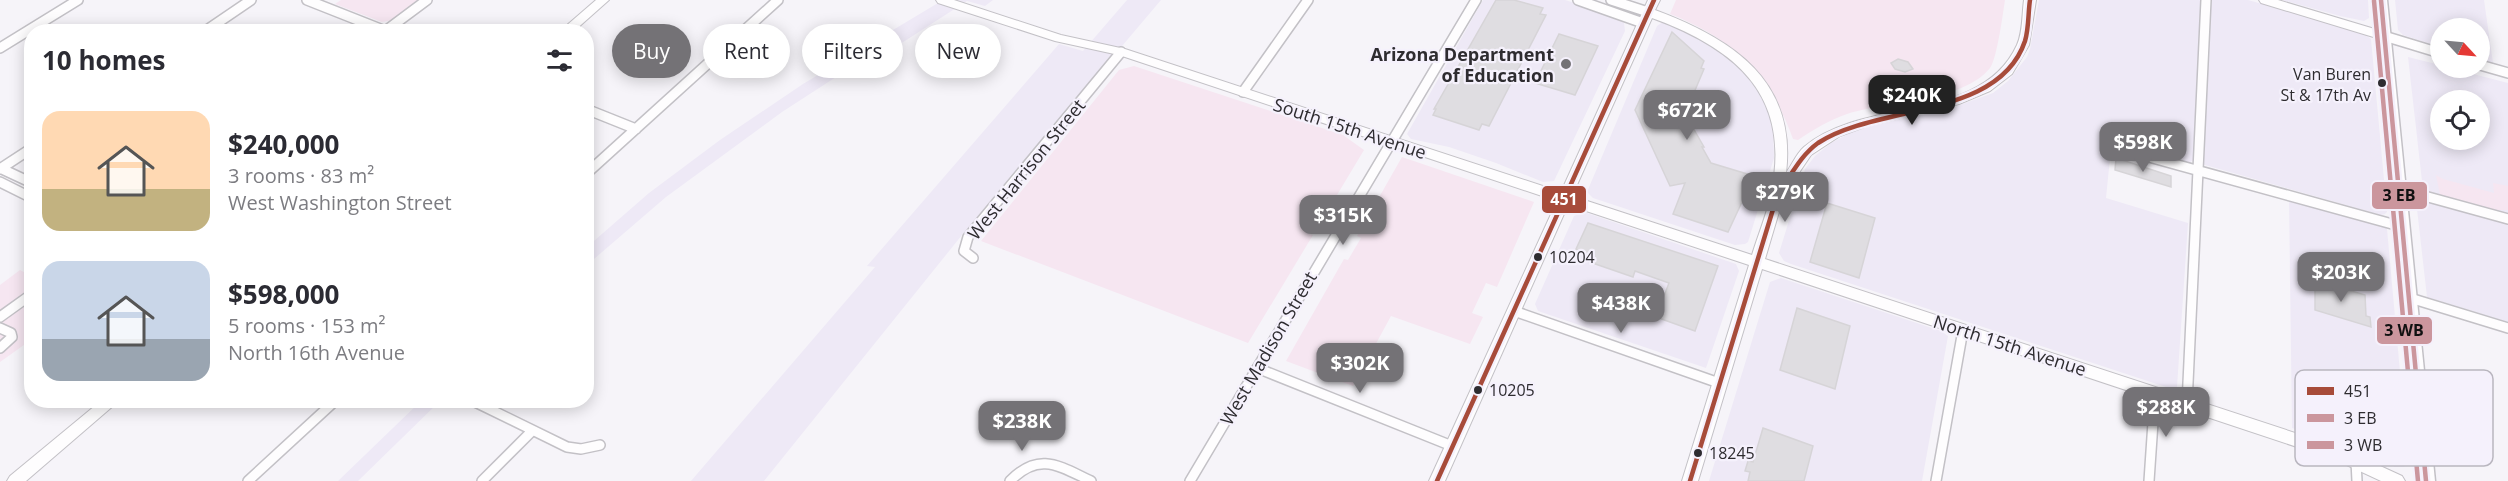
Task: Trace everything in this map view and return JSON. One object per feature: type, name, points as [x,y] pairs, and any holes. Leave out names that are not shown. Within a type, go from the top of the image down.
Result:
[{"type":"main road","points":[[574,24],[603,0]]},
{"type":"main road","name":"South 15th Avenue","points":[[942,0],[1059,38],[1121,52],[1757,261]]},
{"type":"main road","points":[[1778,193],[1808,150],[1858,122],[1966,99],[1991,86],[2010,67],[2023,45],[2030,0]]},
{"type":"main road","points":[[2265,0],[2384,36]]},
{"type":"main road","points":[[2381,0],[2416,370]]},
{"type":"main road","points":[[1437,481],[1648,12],[1685,24],[1736,57],[1763,89],[1779,121],[1782,137],[1778,193],[1690,481]]},
{"type":"main road","name":"North 15th Avenue","points":[[1757,261],[2295,440]]},
{"type":"main road","points":[[15,481],[103,408]]},
{"type":"main road","name":"North 15th Avenue","points":[[2366,466],[2397,481]]},
{"type":"main road","points":[[2425,466],[2426,481]]},
{"type":"street","points":[[39,24],[78,0]]},
{"type":"street","points":[[216,24],[251,0]]},
{"type":"street","points":[[307,0],[368,24]]},
{"type":"street","points":[[395,24],[427,0]]},
{"type":"street","points":[[594,167],[778,0]]},
{"type":"street","points":[[1243,92],[1308,0]]},
{"type":"street","name":"West Madison Street","points":[[1190,481],[1476,0]]},
{"type":"street","points":[[1578,0],[1648,12]]},
{"type":"street","points":[[1611,0],[1648,12]]},
{"type":"street","points":[[2187,404],[2206,0]]},
{"type":"street","points":[[0,48],[24,33]]},
{"type":"street","points":[[2384,36],[2430,50]]},
{"type":"street","name":"West Harrison Street","points":[[974,258],[964,251],[968,237],[1121,52]]},
{"type":"street","points":[[2490,68],[2508,73]]},
{"type":"street","points":[[594,112],[636,129]]},
{"type":"street","points":[[2109,146],[2403,227]]},
{"type":"street","points":[[0,169],[24,153]]},
{"type":"street","points":[[0,169],[24,180]]},
{"type":"street","points":[[0,182],[24,194]]},
{"type":"street","points":[[2399,189],[2508,219]]},
{"type":"street","points":[[2410,298],[2508,328]]},
{"type":"street","points":[[0,317],[24,300]]},
{"type":"street","points":[[1514,311],[1719,383]]},
{"type":"street","points":[[0,328],[11,333],[12,338],[0,348]]},
{"type":"street","points":[[1936,481],[1964,330]]},
{"type":"street","points":[[1257,368],[1452,446]]},
{"type":"street","points":[[2149,481],[2155,393]]},
{"type":"street","points":[[248,481],[327,408]]},
{"type":"street","points":[[486,408],[531,432],[567,447],[581,449],[600,445]]},
{"type":"street","points":[[482,481],[531,432]]},
{"type":"street","points":[[1010,481],[1026,465],[1036,462],[1050,463],[1091,481]]},
{"type":"street","points":[[2356,466],[2357,481]]},
{"type":"shaded area","points":[[341,0],[420,0],[393,20],[382,22],[335,4]]},
{"type":"shaded area","points":[[943,0],[993,0],[985,6],[967,1],[931,24],[915,24],[915,34],[903,42],[903,24]]},
{"type":"shaded area","points":[[1127,0],[1161,0],[962,235],[764,481],[691,481],[875,267],[867,266],[1059,44],[1083,51]]},
{"type":"shaded area","points":[[1483,0],[1565,0],[1610,14],[1624,23],[1625,31],[1554,181],[1543,182],[1449,147],[1411,139],[1407,134]]},
{"type":"shaded area","points":[[1676,0],[2005,0],[1993,63],[1978,79],[1962,88],[1943,94],[1847,114],[1828,122],[1798,140],[1793,139],[1773,96],[1761,78],[1746,62],[1712,35],[1670,14]]},
{"type":"shaded area","points":[[2039,0],[2248,0],[2362,32],[2371,39],[2387,212],[2385,214],[2381,215],[2191,161],[2190,170],[2111,148],[2106,198],[2188,223],[2177,387],[2169,388],[1791,264],[1784,261],[1779,253],[1805,169],[1815,156],[1831,143],[1852,132],[1876,124],[1946,110],[1993,93],[2008,81],[2027,57]]},
{"type":"shaded area","points":[[2282,0],[2368,0],[2369,18],[2364,21]]},
{"type":"shaded area","points":[[2395,0],[2484,0],[2487,18],[2430,18],[2430,44],[2403,35],[2398,30]]},
{"type":"shaded area","points":[[1663,22],[1701,37],[1729,57],[1750,79],[1765,102],[1773,124],[1774,158],[1748,242],[1745,244],[1735,245],[1593,198],[1587,192],[1657,26]]},
{"type":"shaded area","points":[[2490,42],[2493,63],[2490,62]]},
{"type":"shaded area","points":[[2408,57],[2430,62],[2430,78],[2489,78],[2508,83],[2508,214],[2423,190]]},
{"type":"shaded area","points":[[1134,66],[1343,135],[1364,150],[1319,225],[1315,223],[1309,234],[1313,235],[1248,343],[981,241],[1119,70]]},
{"type":"shaded area","points":[[813,78],[835,78],[782,112],[666,197],[594,259],[594,241],[649,193],[720,140]]},
{"type":"shaded area","points":[[1402,157],[1534,202],[1497,287],[1486,283],[1472,313],[1483,317],[1470,344],[1391,316],[1353,386],[1286,361],[1344,259],[1348,260],[1361,238],[1357,236]]},
{"type":"shaded area","points":[[2436,175],[2494,193],[2493,183],[2508,186],[2508,210],[2496,210],[2440,195]]},
{"type":"shaded area","points":[[2289,198],[2382,225],[2387,229],[2400,370],[2295,370],[2295,429],[2292,428]]},
{"type":"shaded area","points":[[2416,200],[2508,224],[2508,322],[2427,297]]},
{"type":"shaded area","points":[[1584,212],[1736,264],[1739,271],[1706,368],[1538,311],[1535,304],[1574,216]]},
{"type":"shaded area","points":[[20,270],[24,272],[24,345],[0,362],[0,285]]},
{"type":"shaded area","points":[[1781,278],[1941,331],[1948,336],[1922,481],[1709,481],[1770,282]]},
{"type":"shaded area","points":[[414,408],[433,408],[358,481],[338,481]]},
{"type":"building","points":[[1496,0],[1514,0],[1543,8],[1540,14],[1546,15],[1489,126],[1482,124],[1479,130],[1433,115],[1436,109],[1434,109]]},
{"type":"building","points":[[1672,32],[1704,61],[1701,68],[1704,69],[1685,114],[1711,163],[1754,176],[1728,232],[1673,214],[1685,183],[1670,186],[1635,110]]},
{"type":"building","name":"Arizona Department of Education","points":[[1559,34],[1598,46],[1575,95],[1535,83]]},
{"type":"building","points":[[1898,59],[1908,62],[1913,69],[1905,72],[1895,69],[1891,63]]},
{"type":"building","points":[[2116,158],[2171,176],[2171,187],[2115,170]]},
{"type":"building","points":[[1827,203],[1875,218],[1859,278],[1810,262]]},
{"type":"building","points":[[1588,223],[1718,266],[1695,331],[1656,317],[1669,283],[1635,271],[1633,277],[1578,258],[1581,251],[1576,249]]},
{"type":"building","points":[[2315,280],[2365,295],[2366,316],[2370,317],[2371,327],[2315,310]]},
{"type":"building","points":[[1797,308],[1850,326],[1835,389],[1780,370]]},
{"type":"building","points":[[1763,428],[1813,446],[1804,481],[1748,481],[1750,472],[1745,471],[1748,461],[1753,462]]},
{"type":"transit line","name":"451","points":[[1437,481],[1654,0]]},
{"type":"transit line","name":"451","points":[[1690,481],[1778,193],[1799,161],[1820,142],[1859,124],[1939,105],[1965,97],[1988,86],[2008,69],[2023,45],[2030,0]]},
{"type":"transit line","points":[[2381,0],[2416,370]]},
{"type":"transit line","points":[[2374,1],[2408,370]]},
{"type":"transit line","points":[[2417,466],[2418,481]]},
{"type":"transit line","points":[[2425,466],[2426,481]]},
{"type":"place","name":"Arizona Department of Education","points":[[1566,64]]},
{"type":"place","name":"Van Buren St & 17th Av","points":[[2382,83]]},
{"type":"place","name":"10204","points":[[1538,257]]},
{"type":"place","name":"10205","points":[[1478,390]]},
{"type":"place","name":"18245","points":[[1698,453]]}]
